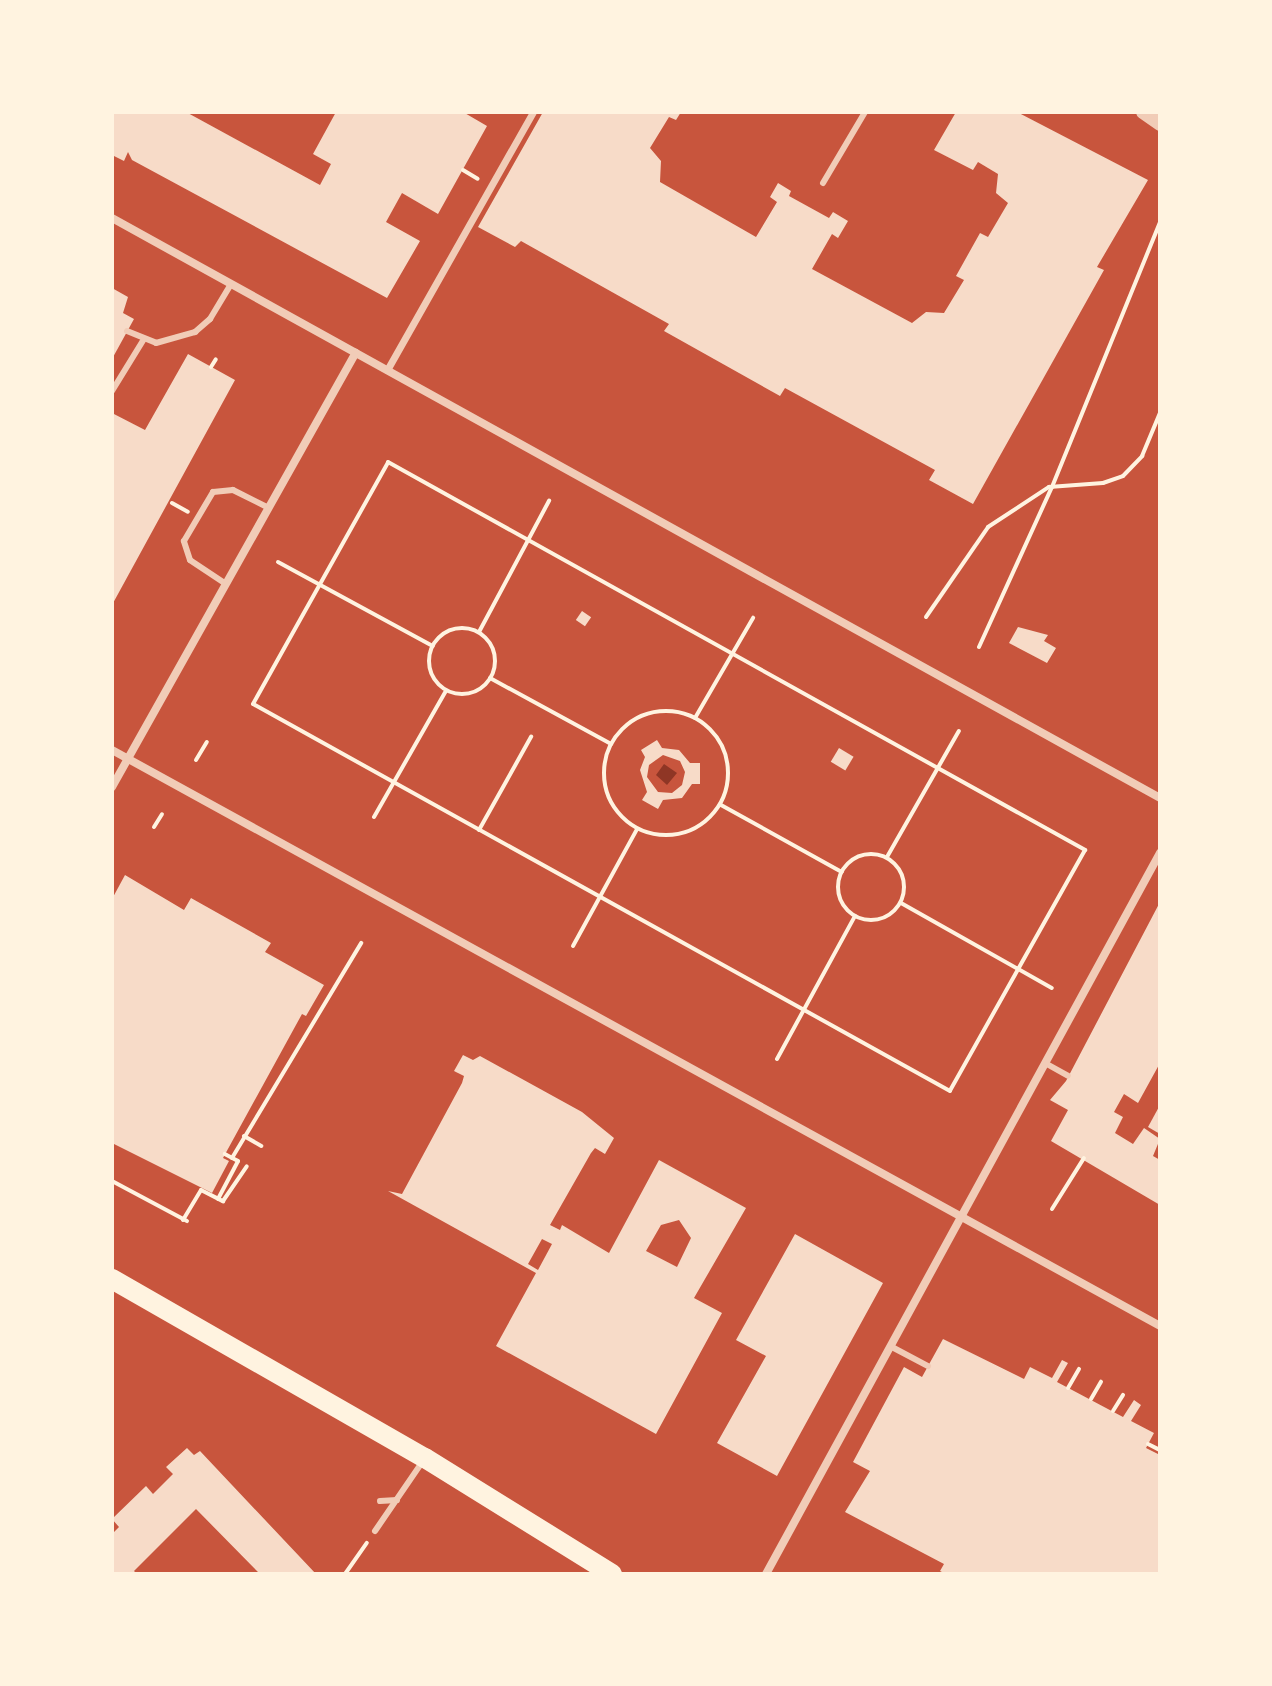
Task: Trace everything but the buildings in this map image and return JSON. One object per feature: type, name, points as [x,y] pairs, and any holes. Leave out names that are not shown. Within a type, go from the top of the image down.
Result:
[{"type":"main road","points":[[112,1279],[425,1458],[612,1574]]},
{"type":"street","points":[[387,370],[533,112]]},
{"type":"street","points":[[1143,112],[1160,124]]},
{"type":"street","points":[[112,218],[1160,798]]},
{"type":"street","points":[[112,787],[356,353]]},
{"type":"street","points":[[112,750],[1160,1326]]},
{"type":"street","points":[[766,1574],[1160,853]]},
{"type":"lane","points":[[823,183],[865,112]]},
{"type":"lane","points":[[127,331],[144,339],[168,342],[195,332],[210,319],[231,284]]},
{"type":"lane","points":[[112,391],[144,339]]},
{"type":"lane","points":[[226,584],[190,560],[184,541],[213,492],[233,490],[269,508]]},
{"type":"lane","points":[[1045,1063],[1068,1076]]},
{"type":"lane","points":[[890,1346],[928,1366]]},
{"type":"lane","points":[[375,1531],[425,1458]]},
{"type":"lane","points":[[380,1501],[397,1500]]},
{"type":"path","points":[[463,170],[482,181]]},
{"type":"path","points":[[979,647],[1052,487],[1160,223]]},
{"type":"path","points":[[211,367],[216,359]]},
{"type":"path","points":[[926,617],[988,527],[1052,487],[1103,483],[1123,476],[1142,456],[1160,413]]},
{"type":"path","points":[[388,462],[1085,850],[950,1091],[253,704],[320,584],[388,462]]},
{"type":"path","points":[[479,632],[549,501]]},
{"type":"path","points":[[172,503],[188,512]]},
{"type":"path","points":[[278,562],[433,646]]},
{"type":"path","points":[[695,718],[753,618]]},
{"type":"path","points":[[448,631],[479,632],[493,649],[490,678],[469,693],[446,690],[433,675],[433,646],[448,631]]},
{"type":"path","points":[[490,678],[611,744]]},
{"type":"path","points":[[374,817],[446,690]]},
{"type":"path","points":[[677,712],[695,718],[711,729],[728,763],[721,805],[694,829],[676,835],[637,829],[622,817],[604,783],[611,744],[623,729],[648,714],[677,712]]},
{"type":"path","points":[[887,857],[959,731]]},
{"type":"path","points":[[479,830],[531,737]]},
{"type":"path","points":[[196,760],[207,742]]},
{"type":"path","points":[[721,805],[842,872]]},
{"type":"path","points":[[154,827],[162,814]]},
{"type":"path","points":[[573,946],[637,829]]},
{"type":"path","points":[[866,854],[887,857],[904,882],[900,903],[875,920],[855,916],[839,892],[842,872],[866,854]]},
{"type":"path","points":[[900,903],[1052,988]]},
{"type":"path","points":[[777,1059],[855,916]]},
{"type":"path","points":[[232,1158],[361,943]]},
{"type":"path","points":[[244,1136],[261,1146]]},
{"type":"path","points":[[218,1199],[238,1161],[225,1154]]},
{"type":"path","points":[[1052,1209],[1084,1158]]},
{"type":"path","points":[[218,1199],[232,1193],[247,1166]]},
{"type":"path","points":[[112,1181],[185,1221],[201,1190],[218,1199]]},
{"type":"path","points":[[1068,1388],[1079,1369]]},
{"type":"path","points":[[1091,1399],[1101,1382]]},
{"type":"path","points":[[1113,1411],[1123,1395]]},
{"type":"path","points":[[1148,1444],[1160,1450]]},
{"type":"path","points":[[345,1574],[375,1531]]},
{"type":"shaded area","points":[[664,764],[677,773],[667,785],[656,775]]}]
